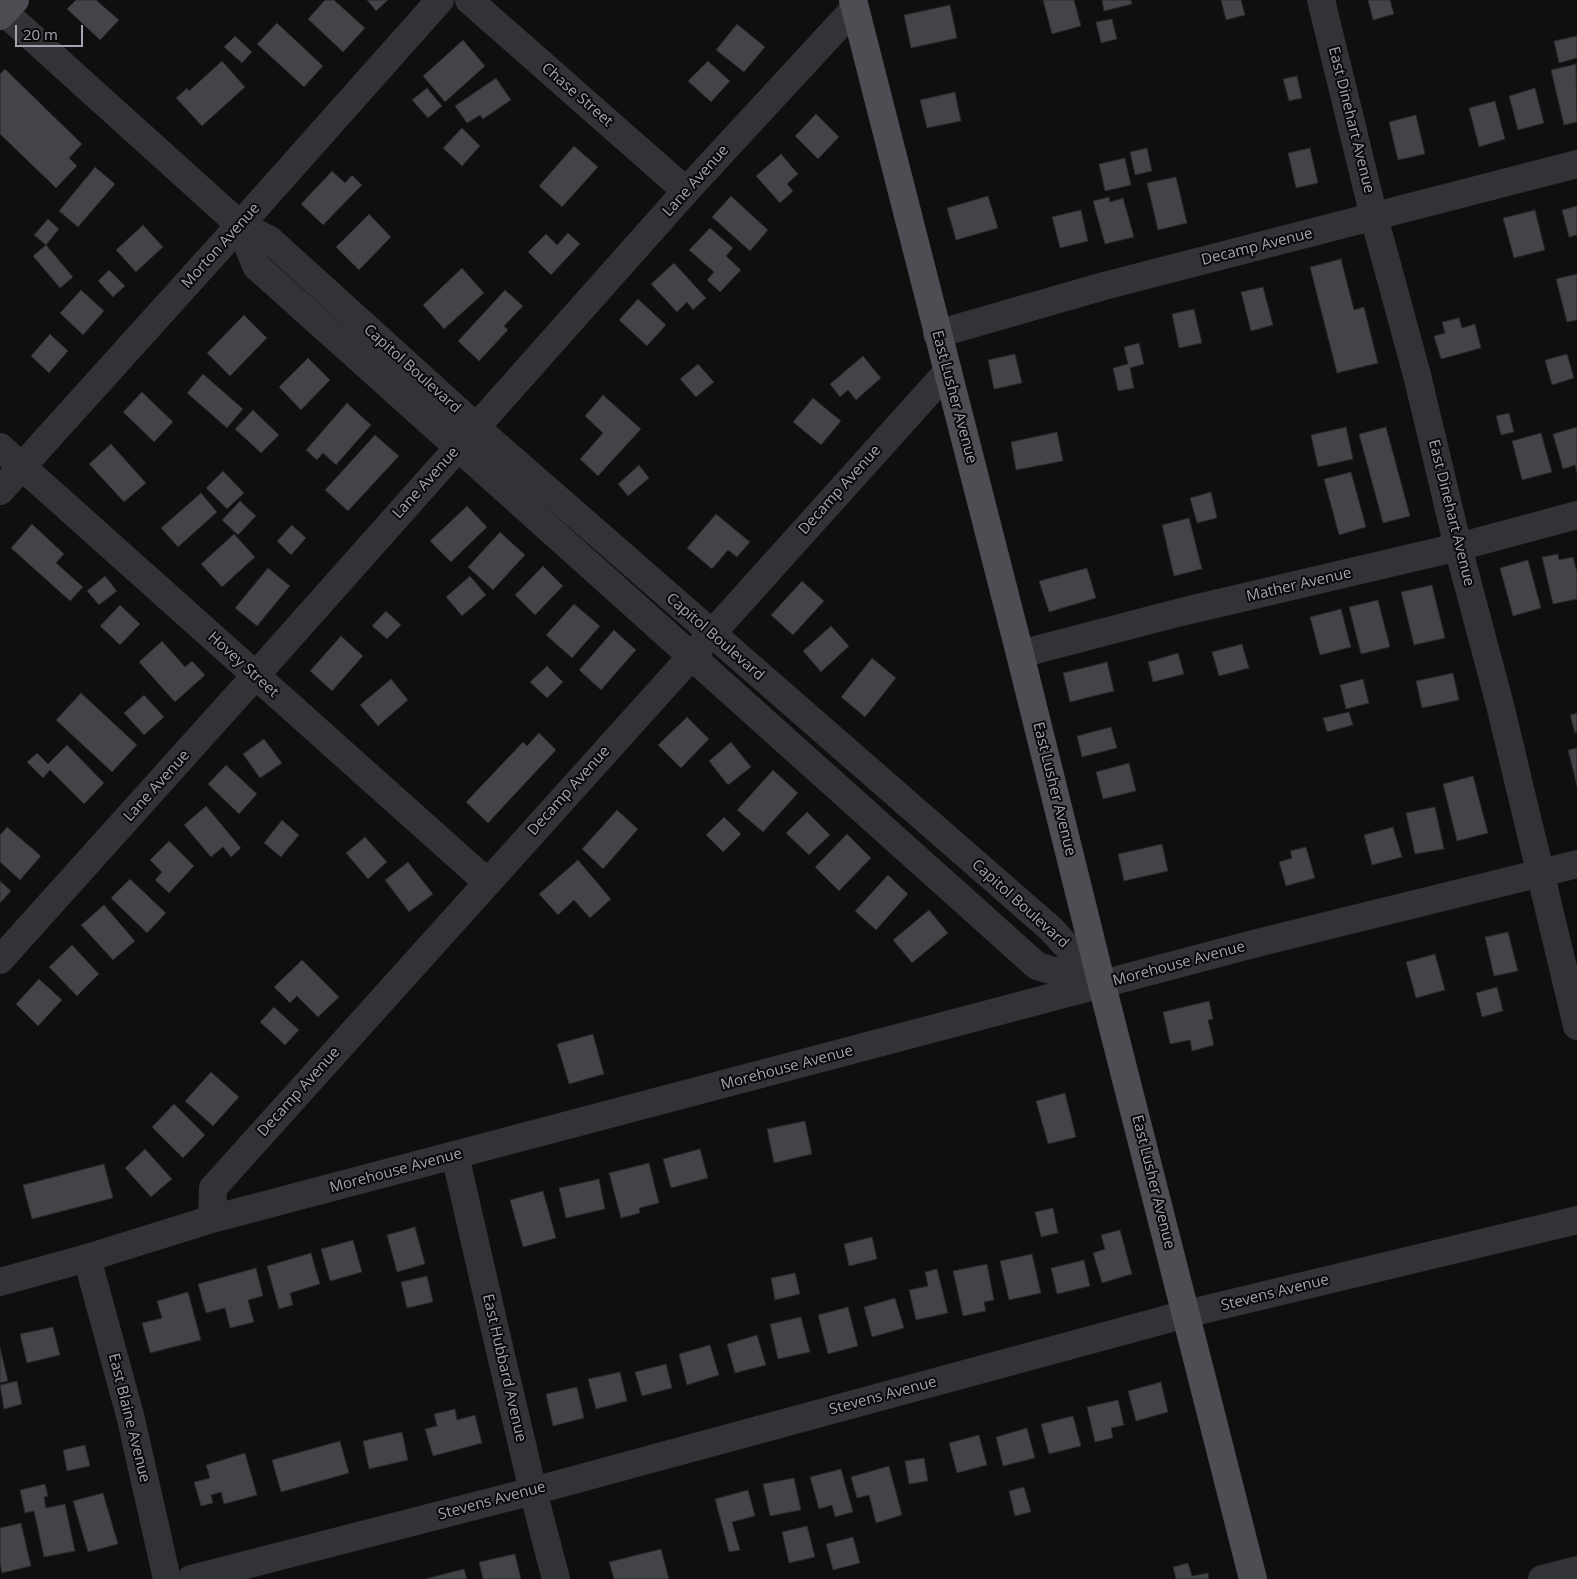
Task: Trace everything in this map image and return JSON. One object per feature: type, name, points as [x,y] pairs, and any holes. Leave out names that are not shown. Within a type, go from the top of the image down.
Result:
[{"type":"main road","name":"East Lusher Avenue","points":[[854,4],[1253,1579]]},
{"type":"street","name":"Morton Avenue","points":[[0,491],[240,226],[440,0]]},
{"type":"street","name":"Chase Street","points":[[468,0],[686,191]]},
{"type":"street","name":"East Dinehart Avenue","points":[[1321,0],[1374,217],[1417,375],[1458,548],[1500,705],[1577,1026]]},
{"type":"street","name":"Lane Avenue","points":[[0,960],[256,676],[854,4]]},
{"type":"street","name":"Capitol Boulevard","points":[[6,10],[240,226],[270,240],[690,656],[1037,966],[1102,985]]},
{"type":"street","name":"Decamp Avenue","points":[[937,334],[1104,286],[1577,164]]},
{"type":"street","name":"Decamp Avenue","points":[[212,1219],[213,1188],[948,371]]},
{"type":"street","name":"Capitol Boulevard","points":[[467,437],[711,634],[1051,929],[1102,985]]},
{"type":"street","name":"Hovey Street","points":[[0,447],[487,882]]},
{"type":"street","name":"Mather Avenue","points":[[1020,654],[1181,612],[1458,548],[1577,515]]},
{"type":"street","name":"Morehouse Avenue","points":[[0,1282],[87,1258],[212,1219],[1268,940],[1577,864]]},
{"type":"street","name":"East Hubbard Avenue","points":[[455,1155],[533,1491],[556,1579]]},
{"type":"street","name":"Stevens Avenue","points":[[191,1579],[533,1491],[1186,1314],[1577,1220]]},
{"type":"street","name":"East Blaine Avenue","points":[[87,1258],[131,1419],[167,1579]]},
{"type":"street","points":[[1542,1579],[1577,1570]]},
{"type":"building","points":[[76,0],[96,0],[119,20],[100,40],[67,9]]},
{"type":"building","points":[[325,0],[334,0],[365,28],[343,52],[308,19]]},
{"type":"building","points":[[367,0],[388,0],[376,11]]},
{"type":"building","points":[[1043,0],[1074,0],[1081,26],[1052,34]]},
{"type":"building","points":[[1102,0],[1131,0],[1132,4],[1104,11]]},
{"type":"building","points":[[1221,0],[1241,0],[1245,15],[1226,20]]},
{"type":"building","points":[[1368,0],[1390,0],[1394,14],[1373,20]]},
{"type":"building","points":[[950,5],[957,38],[911,48],[904,15]]},
{"type":"building","points":[[1112,19],[1117,39],[1101,43],[1096,22]]},
{"type":"building","points":[[277,23],[323,66],[304,87],[257,44]]},
{"type":"building","points":[[737,24],[765,47],[744,72],[716,50]]},
{"type":"building","points":[[235,36],[252,52],[242,63],[224,47]]},
{"type":"building","points":[[1577,36],[1577,58],[1559,63],[1554,41]]},
{"type":"building","points":[[463,40],[485,66],[445,102],[423,76]]},
{"type":"building","points":[[222,61],[245,87],[202,126],[176,98],[187,88],[189,91]]},
{"type":"building","points":[[708,61],[730,81],[711,102],[688,81]]},
{"type":"building","points":[[1576,64],[1577,122],[1564,125],[1551,70]]},
{"type":"building","points":[[5,69],[82,144],[69,158],[77,166],[56,188],[0,134],[0,74]]},
{"type":"building","points":[[1297,76],[1302,98],[1289,101],[1283,79]]},
{"type":"building","points":[[496,78],[511,100],[483,119],[480,115],[467,123],[455,106]]},
{"type":"building","points":[[427,88],[442,106],[428,118],[412,100]]},
{"type":"building","points":[[1535,88],[1544,123],[1518,130],[1509,96]]},
{"type":"building","points":[[955,92],[961,121],[927,128],[920,100]]},
{"type":"building","points":[[1495,101],[1505,139],[1479,147],[1469,108]]},
{"type":"building","points":[[816,114],[839,137],[818,159],[795,136]]},
{"type":"building","points":[[1416,115],[1425,154],[1398,160],[1389,122]]},
{"type":"building","points":[[462,128],[480,146],[462,166],[443,148]]},
{"type":"building","points":[[574,146],[598,167],[562,207],[539,186]]},
{"type":"building","points":[[1147,148],[1152,171],[1135,175],[1130,152]]},
{"type":"building","points":[[1310,148],[1318,183],[1296,188],[1288,153]]},
{"type":"building","points":[[781,154],[798,174],[787,184],[793,191],[780,203],[756,176]]},
{"type":"building","points":[[1125,158],[1131,185],[1105,191],[1099,164]]},
{"type":"building","points":[[95,167],[115,184],[78,227],[59,211]]},
{"type":"building","points":[[332,171],[345,183],[352,175],[362,185],[323,225],[301,204]]},
{"type":"building","points":[[1176,177],[1187,223],[1158,230],[1147,183]]},
{"type":"building","points":[[731,196],[768,230],[750,251],[712,217]]},
{"type":"building","points":[[988,196],[998,228],[956,240],[947,208]]},
{"type":"building","points":[[1109,197],[1110,202],[1123,198],[1134,237],[1105,244],[1093,201]]},
{"type":"building","points":[[1577,206],[1577,235],[1569,237],[1562,210]]},
{"type":"building","points":[[1081,210],[1088,241],[1060,248],[1052,217]]},
{"type":"building","points":[[1535,210],[1545,250],[1514,258],[1503,218]]},
{"type":"building","points":[[369,214],[391,237],[359,270],[336,247]]},
{"type":"building","points":[[48,219],[59,229],[46,245],[34,235]]},
{"type":"building","points":[[143,225],[163,247],[136,272],[116,250]]},
{"type":"building","points":[[710,228],[733,248],[726,256],[741,270],[720,292],[707,280],[714,272],[689,250]]},
{"type":"building","points":[[568,233],[580,244],[551,275],[528,252],[546,234],[557,245]]},
{"type":"building","points":[[46,245],[73,277],[60,288],[33,256]]},
{"type":"building","points":[[1341,259],[1354,310],[1364,307],[1378,363],[1337,373],[1310,267]]},
{"type":"building","points":[[674,263],[706,298],[693,310],[687,302],[677,312],[651,284]]},
{"type":"building","points":[[462,268],[484,293],[444,329],[423,305]]},
{"type":"building","points":[[109,270],[125,286],[113,297],[98,281]]},
{"type":"building","points":[[1577,274],[1577,320],[1567,322],[1556,279]]},
{"type":"building","points":[[1263,287],[1273,325],[1251,331],[1241,292]]},
{"type":"building","points":[[81,290],[104,311],[83,335],[60,313]]},
{"type":"building","points":[[505,290],[523,306],[504,326],[508,330],[479,361],[458,341]]},
{"type":"building","points":[[638,299],[666,325],[647,346],[619,320]]},
{"type":"building","points":[[1194,309],[1202,343],[1179,348],[1172,314]]},
{"type":"building","points":[[244,315],[267,338],[230,376],[207,353]]},
{"type":"building","points":[[1459,318],[1462,328],[1475,324],[1481,348],[1441,359],[1434,336],[1445,333],[1442,322]]},
{"type":"building","points":[[50,334],[68,351],[49,373],[31,356]]},
{"type":"building","points":[[1139,343],[1144,364],[1130,368],[1134,388],[1118,391],[1113,368],[1128,364],[1124,347]]},
{"type":"building","points":[[1015,354],[1022,383],[994,389],[988,360]]},
{"type":"building","points":[[1567,354],[1574,378],[1552,385],[1545,360]]},
{"type":"building","points":[[863,356],[881,378],[856,400],[848,390],[840,397],[830,384]]},
{"type":"building","points":[[308,358],[330,380],[301,410],[279,387]]},
{"type":"building","points":[[698,364],[714,382],[696,397],[680,379]]},
{"type":"building","points":[[203,374],[243,409],[227,428],[187,393]]},
{"type":"building","points":[[142,392],[173,422],[154,442],[123,412]]},
{"type":"building","points":[[603,395],[641,429],[598,476],[580,459],[603,433],[585,416]]},
{"type":"building","points":[[813,398],[841,421],[821,445],[793,422]]},
{"type":"building","points":[[347,403],[371,425],[336,465],[323,453],[317,460],[306,450]]},
{"type":"building","points":[[253,410],[279,435],[261,453],[235,429]]},
{"type":"building","points":[[1509,413],[1514,432],[1501,435],[1496,416]]},
{"type":"building","points":[[1346,427],[1353,459],[1318,467],[1311,435]]},
{"type":"building","points":[[1386,427],[1410,516],[1383,523],[1359,434]]},
{"type":"building","points":[[1577,427],[1577,473],[1575,465],[1563,469],[1553,434]]},
{"type":"building","points":[[1057,432],[1063,461],[1016,470],[1011,442]]},
{"type":"building","points":[[1541,433],[1552,472],[1522,480],[1512,441]]},
{"type":"building","points":[[375,435],[399,456],[348,511],[325,490]]},
{"type":"building","points":[[111,444],[146,483],[124,502],[89,464]]},
{"type":"building","points":[[639,465],[649,478],[628,496],[618,484]]},
{"type":"building","points":[[223,471],[244,493],[227,509],[206,488]]},
{"type":"building","points":[[1351,472],[1366,527],[1339,535],[1324,479]]},
{"type":"building","points":[[1211,492],[1217,518],[1197,523],[1190,498]]},
{"type":"building","points":[[201,493],[217,512],[178,547],[161,528]]},
{"type":"building","points":[[240,501],[256,516],[238,535],[222,520]]},
{"type":"building","points":[[467,506],[487,527],[451,562],[430,541]]},
{"type":"building","points":[[716,514],[750,542],[737,557],[728,550],[712,569],[687,548]]},
{"type":"building","points":[[1189,518],[1202,569],[1174,576],[1162,525]]},
{"type":"building","points":[[32,524],[64,554],[56,563],[83,587],[70,601],[11,548]]},
{"type":"building","points":[[292,525],[306,538],[291,555],[277,541]]},
{"type":"building","points":[[500,532],[525,555],[493,590],[468,567]]},
{"type":"building","points":[[234,534],[255,557],[222,587],[201,564]]},
{"type":"building","points":[[1558,554],[1559,560],[1573,557],[1577,572],[1577,599],[1553,604],[1542,557]]},
{"type":"building","points":[[1528,560],[1541,608],[1513,616],[1500,568]]},
{"type":"building","points":[[543,566],[563,586],[535,615],[515,595]]},
{"type":"building","points":[[268,568],[290,586],[257,626],[235,608]]},
{"type":"building","points":[[1087,568],[1096,598],[1049,612],[1039,581]]},
{"type":"building","points":[[105,576],[117,591],[99,605],[87,591]]},
{"type":"building","points":[[470,576],[486,595],[462,616],[446,597]]},
{"type":"building","points":[[802,581],[824,601],[793,635],[771,615]]},
{"type":"building","points":[[1432,585],[1445,638],[1414,645],[1401,592]]},
{"type":"building","points":[[1378,600],[1390,647],[1361,654],[1349,607]]},
{"type":"building","points":[[574,604],[600,626],[572,658],[546,635]]},
{"type":"building","points":[[120,605],[140,624],[120,645],[100,626]]},
{"type":"building","points":[[1341,609],[1351,647],[1320,655],[1310,617]]},
{"type":"building","points":[[386,611],[401,625],[387,639],[372,626]]},
{"type":"building","points":[[831,626],[849,646],[821,672],[803,651]]},
{"type":"building","points":[[614,630],[636,650],[601,690],[579,670]]},
{"type":"building","points":[[341,636],[363,656],[332,691],[310,671]]},
{"type":"building","points":[[162,641],[185,667],[192,661],[205,675],[175,702],[139,662]]},
{"type":"building","points":[[1242,644],[1249,668],[1219,676],[1212,652]]},
{"type":"building","points":[[1178,653],[1184,674],[1153,682],[1148,662]]},
{"type":"building","points":[[872,658],[896,678],[865,717],[841,697]]},
{"type":"building","points":[[1107,662],[1114,691],[1070,702],[1063,673]]},
{"type":"building","points":[[547,666],[563,682],[547,698],[530,682]]},
{"type":"building","points":[[1453,673],[1459,700],[1422,708],[1416,681]]},
{"type":"building","points":[[391,679],[408,700],[378,726],[360,705]]},
{"type":"building","points":[[1363,679],[1369,703],[1346,709],[1340,685]]},
{"type":"building","points":[[81,693],[137,745],[112,772],[56,720]]},
{"type":"building","points":[[144,695],[164,717],[144,735],[124,713]]},
{"type":"building","points":[[1349,712],[1353,725],[1327,732],[1323,718]]},
{"type":"building","points":[[1577,713],[1577,732],[1575,733],[1570,715]]},
{"type":"building","points":[[687,717],[709,739],[681,768],[658,745]]},
{"type":"building","points":[[1111,727],[1117,748],[1082,757],[1077,736]]},
{"type":"building","points":[[539,733],[556,750],[488,823],[466,802],[523,742],[527,746]]},
{"type":"building","points":[[264,739],[282,763],[260,778],[243,754]]},
{"type":"building","points":[[731,742],[751,767],[728,785],[709,761]]},
{"type":"building","points":[[67,745],[104,783],[84,804],[50,770],[43,778],[27,762],[37,753],[48,764]]},
{"type":"building","points":[[1577,748],[1577,786],[1568,750]]},
{"type":"building","points":[[1129,763],[1136,791],[1103,799],[1096,772]]},
{"type":"building","points":[[226,765],[257,794],[239,814],[208,784]]},
{"type":"building","points":[[773,770],[798,793],[763,832],[737,810]]},
{"type":"building","points":[[1473,776],[1488,833],[1457,841],[1443,784]]},
{"type":"building","points":[[206,806],[241,848],[231,857],[223,847],[211,857],[184,825]]},
{"type":"building","points":[[1435,807],[1444,849],[1415,854],[1406,813]]},
{"type":"building","points":[[617,810],[638,829],[603,869],[582,849]]},
{"type":"building","points":[[807,812],[830,835],[809,855],[786,833]]},
{"type":"building","points":[[724,817],[741,834],[723,852],[706,835]]},
{"type":"building","points":[[282,820],[299,835],[281,857],[264,843]]},
{"type":"building","points":[[7,827],[41,856],[20,880],[0,862],[0,835]]},
{"type":"building","points":[[1393,827],[1402,857],[1372,865],[1364,835]]},
{"type":"building","points":[[847,834],[871,858],[839,891],[815,867]]},
{"type":"building","points":[[365,837],[387,862],[368,879],[346,853]]},
{"type":"building","points":[[169,841],[194,866],[169,893],[155,880],[162,872],[150,860]]},
{"type":"building","points":[[1162,844],[1168,871],[1124,881],[1118,854]]},
{"type":"building","points":[[1306,847],[1315,878],[1286,886],[1279,862],[1292,858],[1290,851]]},
{"type":"building","points":[[578,860],[611,899],[590,918],[574,900],[558,915],[539,894]]},
{"type":"building","points":[[408,862],[433,894],[409,912],[385,880]]},
{"type":"building","points":[[888,875],[908,894],[876,930],[855,911]]},
{"type":"building","points":[[130,879],[166,913],[147,933],[111,898]]},
{"type":"building","points":[[0,881],[11,891],[0,903]]},
{"type":"building","points":[[104,905],[135,941],[113,960],[81,925]]},
{"type":"building","points":[[929,910],[948,933],[912,963],[893,940]]},
{"type":"building","points":[[1508,932],[1518,971],[1494,976],[1485,937]]},
{"type":"building","points":[[72,945],[99,974],[77,996],[49,967]]},
{"type":"building","points":[[1435,954],[1445,990],[1416,998],[1406,962]]},
{"type":"building","points":[[302,960],[339,997],[318,1017],[297,996],[290,1003],[274,987]]},
{"type":"building","points":[[39,979],[62,1000],[38,1026],[16,1004]]},
{"type":"building","points":[[1497,987],[1503,1011],[1482,1017],[1476,993]]},
{"type":"building","points":[[1209,1001],[1213,1019],[1208,1020],[1214,1045],[1192,1051],[1190,1040],[1170,1044],[1163,1012]]},
{"type":"building","points":[[274,1007],[299,1030],[285,1045],[260,1022]]},
{"type":"building","points":[[593,1034],[604,1074],[569,1084],[557,1044]]},
{"type":"building","points":[[211,1072],[239,1097],[213,1126],[185,1101]]},
{"type":"building","points":[[1065,1093],[1076,1137],[1048,1144],[1036,1101]]},
{"type":"building","points":[[174,1104],[205,1135],[183,1158],[152,1127]]},
{"type":"building","points":[[805,1121],[812,1154],[774,1163],[767,1129]]},
{"type":"building","points":[[145,1149],[172,1179],[151,1197],[125,1168]]},
{"type":"building","points":[[700,1149],[708,1178],[671,1188],[663,1159]]},
{"type":"building","points":[[649,1163],[659,1203],[639,1208],[640,1213],[621,1218],[609,1173]]},
{"type":"building","points":[[104,1164],[113,1198],[32,1219],[23,1185]]},
{"type":"building","points":[[599,1179],[605,1209],[566,1218],[559,1188]]},
{"type":"building","points":[[543,1191],[556,1238],[523,1247],[510,1200]]},
{"type":"building","points":[[1053,1208],[1058,1233],[1041,1237],[1035,1212]]},
{"type":"building","points":[[415,1227],[425,1264],[397,1272],[387,1235]]},
{"type":"building","points":[[1120,1230],[1132,1274],[1102,1283],[1093,1253],[1105,1249],[1101,1235]]},
{"type":"building","points":[[872,1237],[877,1259],[849,1266],[844,1244]]},
{"type":"building","points":[[353,1240],[362,1272],[330,1281],[321,1249]]},
{"type":"building","points":[[311,1253],[320,1284],[290,1293],[293,1305],[279,1309],[267,1266]]},
{"type":"building","points":[[1032,1254],[1041,1293],[1009,1300],[1000,1261]]},
{"type":"building","points":[[1084,1260],[1090,1286],[1057,1294],[1051,1268]]},
{"type":"building","points":[[987,1264],[994,1300],[984,1302],[986,1311],[963,1316],[953,1271]]},
{"type":"building","points":[[256,1268],[263,1296],[248,1300],[254,1322],[230,1328],[225,1308],[206,1313],[198,1284]]},
{"type":"building","points":[[937,1269],[948,1313],[916,1320],[909,1290],[928,1286],[925,1272]]},
{"type":"building","points":[[795,1273],[800,1294],[775,1300],[771,1278]]},
{"type":"building","points":[[427,1276],[433,1302],[407,1308],[401,1282]]},
{"type":"building","points":[[188,1292],[201,1340],[150,1353],[142,1323],[162,1318],[157,1301]]},
{"type":"building","points":[[895,1298],[904,1328],[872,1337],[864,1307]]},
{"type":"building","points":[[848,1307],[858,1346],[828,1354],[818,1315]]},
{"type":"building","points":[[801,1317],[810,1352],[778,1359],[770,1324]]},
{"type":"building","points":[[53,1327],[60,1355],[27,1363],[20,1334]]},
{"type":"building","points":[[757,1335],[766,1365],[735,1373],[727,1344]]},
{"type":"building","points":[[710,1345],[719,1375],[687,1385],[679,1354]]},
{"type":"building","points":[[0,1347],[8,1381],[0,1383]]},
{"type":"building","points":[[666,1364],[672,1388],[642,1396],[635,1372]]},
{"type":"building","points":[[620,1372],[627,1401],[596,1409],[588,1379]]},
{"type":"building","points":[[17,1381],[22,1404],[4,1409],[0,1385]]},
{"type":"building","points":[[1161,1382],[1168,1412],[1136,1421],[1128,1391]]},
{"type":"building","points":[[577,1387],[584,1418],[553,1426],[546,1394]]},
{"type":"building","points":[[1118,1400],[1124,1425],[1111,1428],[1113,1438],[1095,1442],[1087,1407]]},
{"type":"building","points":[[455,1409],[457,1420],[475,1415],[482,1443],[433,1456],[425,1429],[437,1426],[434,1414]]},
{"type":"building","points":[[1073,1416],[1081,1446],[1049,1454],[1041,1424]]},
{"type":"building","points":[[1027,1428],[1035,1458],[1003,1466],[996,1437]]},
{"type":"building","points":[[402,1432],[408,1460],[369,1469],[363,1441]]},
{"type":"building","points":[[979,1435],[987,1465],[957,1473],[949,1443]]},
{"type":"building","points":[[340,1441],[349,1473],[281,1492],[272,1460]]},
{"type":"building","points":[[85,1445],[90,1466],[67,1471],[63,1450]]},
{"type":"building","points":[[245,1453],[257,1495],[224,1504],[221,1492],[211,1495],[213,1503],[201,1506],[194,1482],[210,1478],[206,1465]]},
{"type":"building","points":[[924,1458],[928,1481],[909,1484],[905,1461]]},
{"type":"building","points":[[889,1466],[902,1515],[876,1523],[869,1495],[857,1498],[851,1477]]},
{"type":"building","points":[[841,1469],[853,1512],[835,1517],[832,1505],[819,1509],[810,1477]]},
{"type":"building","points":[[794,1478],[801,1510],[770,1516],[763,1484]]},
{"type":"building","points":[[45,1484],[48,1496],[44,1497],[46,1508],[65,1504],[75,1551],[44,1557],[34,1511],[25,1513],[20,1490]]},
{"type":"building","points":[[1024,1487],[1031,1512],[1015,1516],[1009,1491]]},
{"type":"building","points":[[748,1490],[755,1516],[732,1522],[740,1550],[729,1552],[715,1499]]},
{"type":"building","points":[[103,1493],[118,1544],[88,1552],[73,1501]]},
{"type":"building","points":[[21,1523],[31,1566],[2,1573],[0,1563],[0,1528]]},
{"type":"building","points":[[807,1526],[815,1557],[789,1563],[782,1532]]},
{"type":"building","points":[[853,1537],[860,1563],[833,1570],[826,1544]]},
{"type":"building","points":[[661,1549],[669,1579],[614,1579],[609,1562]]},
{"type":"building","points":[[515,1554],[521,1579],[483,1579],[479,1562]]},
{"type":"building","points":[[1188,1563],[1192,1576],[1208,1573],[1209,1579],[1176,1579],[1173,1567]]},
{"type":"building","points":[[464,1569],[467,1579],[425,1579]]}]
